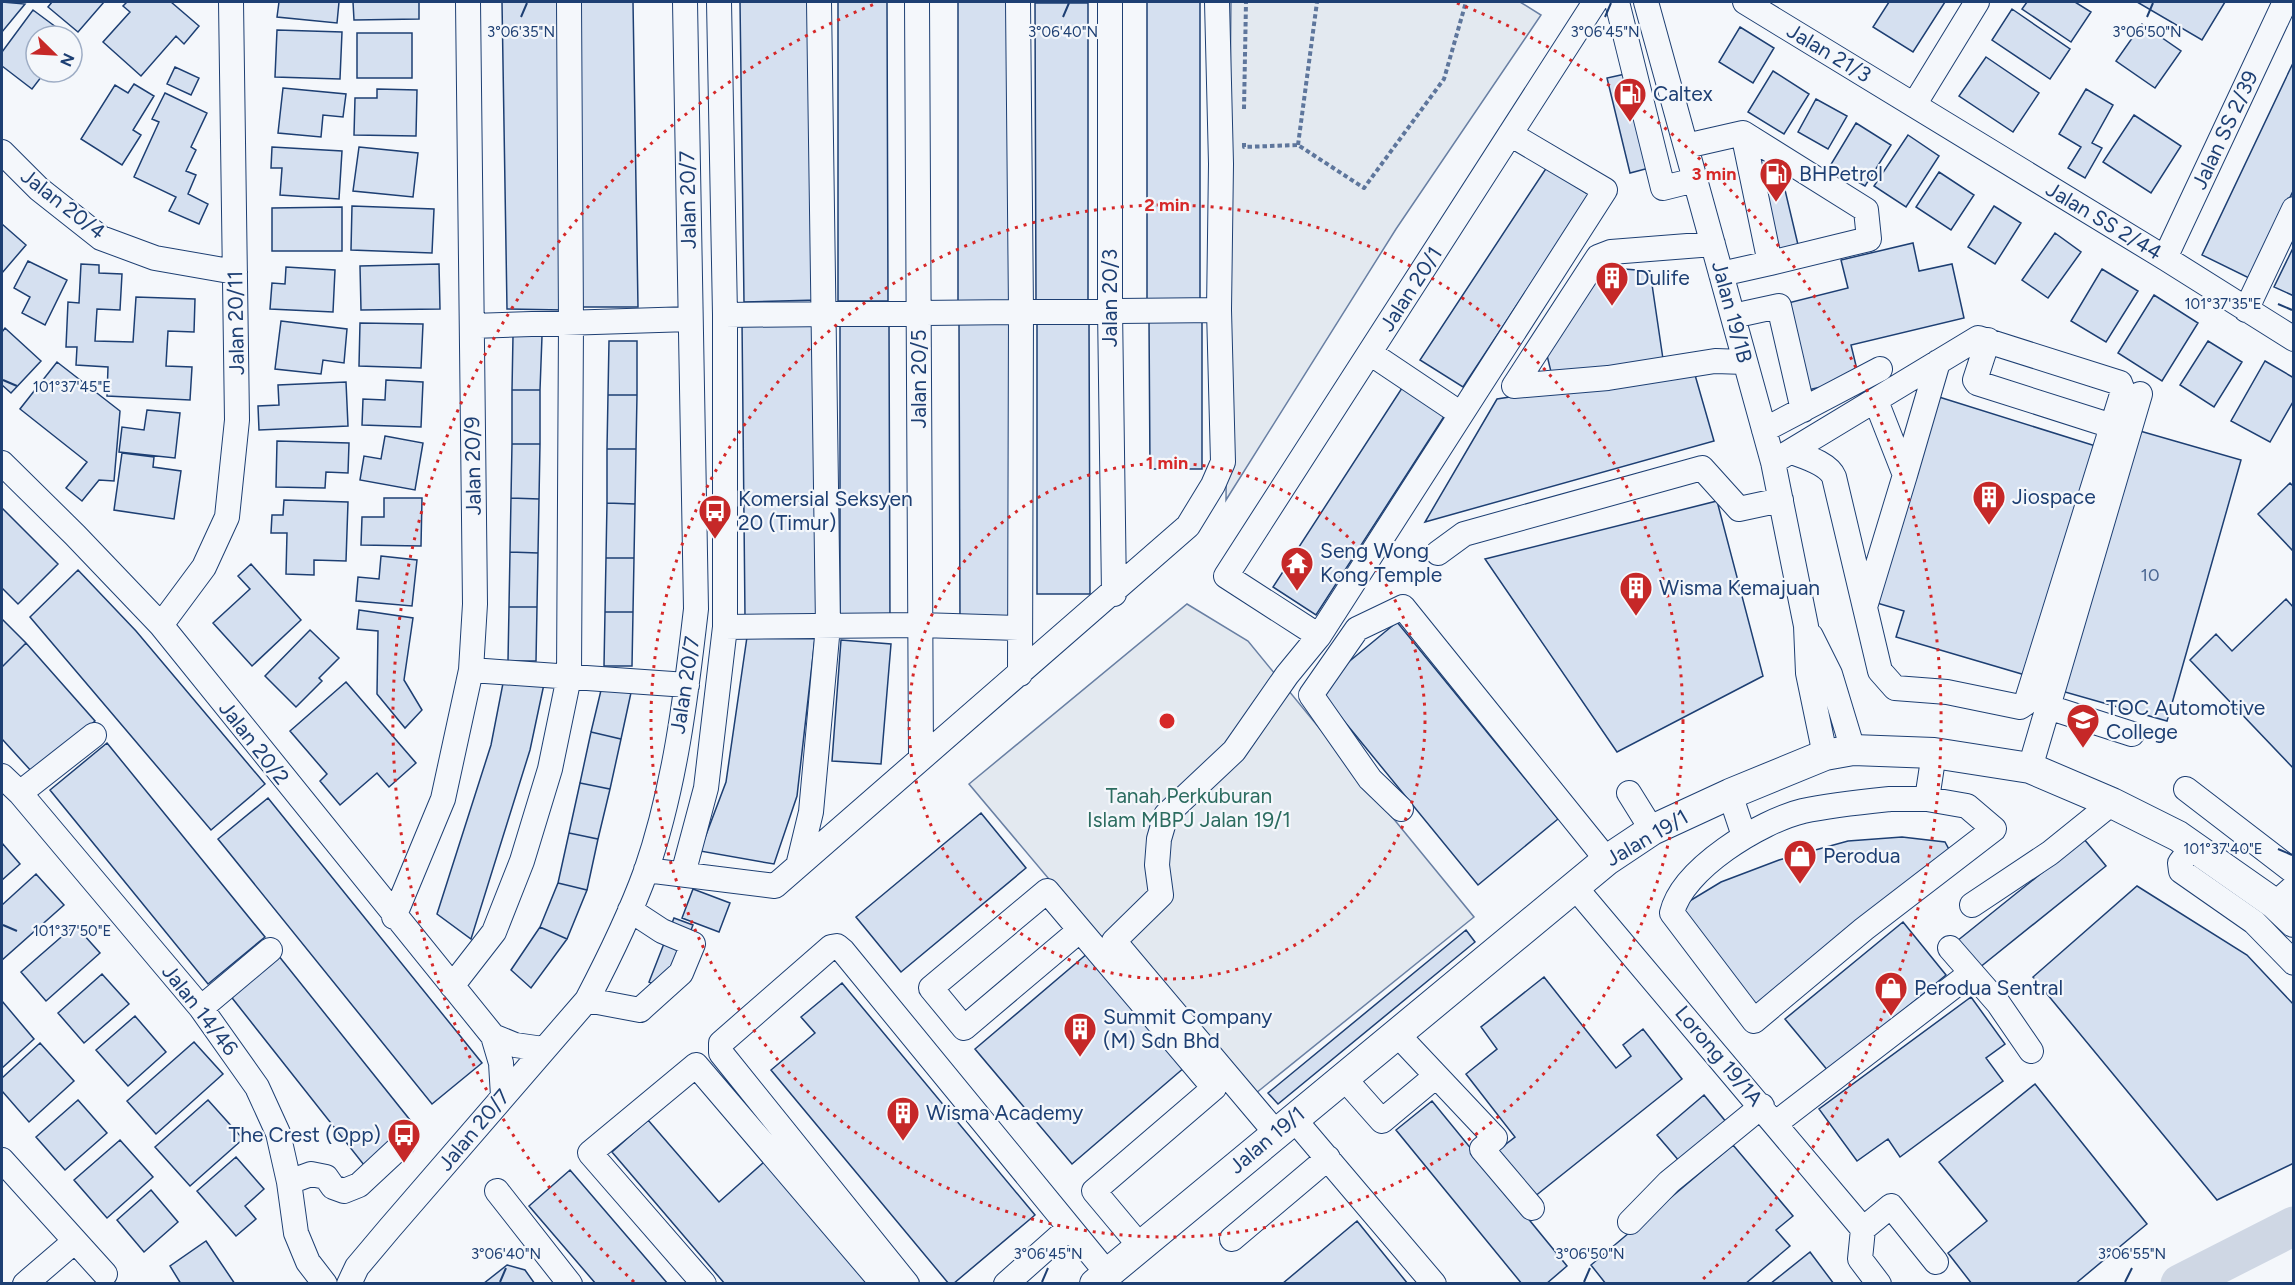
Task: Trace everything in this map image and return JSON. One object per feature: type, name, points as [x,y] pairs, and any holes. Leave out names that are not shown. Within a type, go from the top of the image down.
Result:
[{"type":"main road","name":"Jalan 19/1","points":[[1101,1278],[1607,860],[1652,830],[1730,794],[1839,753],[1935,753],[2030,768],[2112,803],[2178,836],[2289,910]]},
{"type":"street","name":"Jalan 20/11","points":[[161,625],[204,567],[227,516],[237,420],[231,2]]},
{"type":"street","name":"Jalan 20/9","points":[[394,917],[443,799],[471,670],[475,604],[468,2]]},
{"type":"street","points":[[452,986],[494,933],[522,861],[550,769],[569,676],[571,323],[569,2]]},
{"type":"street","name":"Jalan 20/7","points":[[325,1284],[353,1275],[502,1096],[587,1000],[608,960],[646,870],[669,780],[687,685],[696,609],[685,2]]},
{"type":"street","name":"Jalan 20/7","points":[[683,874],[706,788],[725,627],[725,315],[719,2]]},
{"type":"street","points":[[798,866],[811,812],[828,626],[819,2]]},
{"type":"street","name":"Jalan 20/5","points":[[917,2],[921,757]]},
{"type":"street","points":[[1017,2],[1021,310],[1020,674]]},
{"type":"street","name":"Jalan 20/3","points":[[1110,2],[1110,309],[1114,594]]},
{"type":"street","points":[[646,870],[775,886],[921,757],[1114,594],[1188,526],[1213,485],[1223,462],[1219,310],[1221,164],[1217,2]]},
{"type":"street","name":"Jalan 20/1","points":[[1319,636],[1226,576],[1595,2]]},
{"type":"street","points":[[1617,2],[1663,188],[1695,180]]},
{"type":"street","name":"Jalan 19/1B","points":[[1646,2],[1764,430],[1782,457],[1781,500],[1806,626],[1808,673],[1839,753]]},
{"type":"street","name":"Jalan 21/3","points":[[1745,2],[1914,105]]},
{"type":"street","points":[[1914,105],[1977,2]]},
{"type":"street","name":"Jalan SS 2/39","points":[[2165,258],[2285,2]]},
{"type":"street","name":"Jalan SS 2/44","points":[[1914,105],[2294,339]]},
{"type":"street","points":[[1686,146],[1743,133],[1866,210],[1869,240],[1721,274]]},
{"type":"street","points":[[1743,133],[1770,263]]},
{"type":"street","points":[[1434,1284],[1328,1158],[1285,1126],[1114,941],[1161,895],[1157,865],[1159,839],[1166,815],[1234,751],[1287,675],[1319,636],[1605,190],[1510,134]]},
{"type":"street","name":"Jalan 20/4","points":[[2,152],[39,189],[101,238],[155,258],[235,272]]},
{"type":"street","points":[[2246,310],[2294,210]]},
{"type":"street","points":[[1713,244],[1611,252],[1598,257],[1514,386],[1608,378],[1715,361],[1745,362]]},
{"type":"street","points":[[1733,316],[1779,306],[1803,410]]},
{"type":"street","points":[[725,315],[1110,309],[1219,310]]},
{"type":"street","points":[[472,326],[690,318]]},
{"type":"street","points":[[1972,340],[1988,340],[2120,383],[2123,391],[2026,703],[2020,707],[1947,692],[1895,688],[1880,671],[1832,472],[1782,457],[1972,340]]},
{"type":"street","points":[[1988,340],[1975,380],[1977,382],[2112,426]]},
{"type":"street","points":[[1370,353],[1461,414]]},
{"type":"street","points":[[1865,609],[1938,362]]},
{"type":"street","points":[[1764,430],[1880,369]]},
{"type":"street","points":[[2030,768],[2140,394]]},
{"type":"street","points":[[1876,401],[1905,475]]},
{"type":"street","name":"Jalan 20/2","points":[[2,464],[75,535],[161,625],[394,917],[493,1036],[501,1063],[502,1096]]},
{"type":"street","points":[[1438,553],[1464,534],[1702,468],[1739,509],[1781,500]]},
{"type":"street","points":[[1401,809],[1370,779],[1311,695],[1357,629],[1403,607],[1607,860]]},
{"type":"street","points":[[725,627],[920,625],[1020,628]]},
{"type":"street","points":[[471,670],[687,685]]},
{"type":"street","points":[[2048,707],[2132,734]]},
{"type":"street","points":[[20,793],[94,735]]},
{"type":"street","points":[[1927,799],[1935,753]]},
{"type":"street","name":"Jalan 14/46","points":[[2,776],[20,793],[201,1008],[257,1087],[278,1133],[289,1182],[296,1233],[308,1262],[325,1284]]},
{"type":"street","points":[[2186,789],[2294,872]]},
{"type":"street","points":[[1629,793],[1652,830]]},
{"type":"street","points":[[1730,794],[1744,836]]},
{"type":"street","points":[[1890,799],[1927,799],[1967,806],[1994,829],[1864,929],[1754,1022],[1672,914],[1674,905],[1694,876],[1744,836],[1801,811],[1890,799]]},
{"type":"street","points":[[1972,905],[2050,853],[2112,803]]},
{"type":"street","points":[[2193,846],[2180,863],[2181,871],[2254,922],[2294,963]]},
{"type":"street","name":"Lorong 19/1A","points":[[1574,886],[1769,1114],[1863,1229]]},
{"type":"street","points":[[1080,930],[964,1028],[931,988],[1047,891],[1214,1088],[1094,1191],[1140,1246]]},
{"type":"street","points":[[587,1000],[640,1010],[681,973],[693,944],[662,931],[630,910]]},
{"type":"street","points":[[907,1284],[721,1053],[721,1043],[831,947],[837,946],[843,951],[1070,1228],[1101,1278]]},
{"type":"street","points":[[1950,948],[1998,1002],[2031,1051]]},
{"type":"street","points":[[201,1008],[270,950]]},
{"type":"street","points":[[1630,1222],[1669,1182],[1971,973]]},
{"type":"street","points":[[1396,1033],[1495,1138],[1482,1149],[1532,1208]]},
{"type":"street","points":[[493,1036],[515,1045],[543,1049]]},
{"type":"street","points":[[704,1284],[590,1153],[696,1065],[883,1284]]},
{"type":"street","points":[[1343,1077],[1382,1121],[1436,1076]]},
{"type":"street","points":[[289,1182],[311,1174],[326,1177],[333,1187],[344,1191],[359,1185],[403,1144]]},
{"type":"street","points":[[1232,1239],[1328,1158]]},
{"type":"street","points":[[2,1160],[105,1274]]},
{"type":"street","points":[[496,1191],[570,1284]]},
{"type":"street","points":[[1879,1284],[1860,1259],[1863,1229],[1891,1206],[1936,1262]]},
{"type":"street","points":[[1006,1284],[1070,1228]]},
{"type":"street","points":[[25,1284],[75,1241]]},
{"type":"path","points":[[1244,113],[1246,2]]},
{"type":"path","points":[[1298,145],[1317,2]]},
{"type":"path","points":[[1244,135],[1244,147],[1298,145],[1364,188],[1444,79],[1466,2]]},
{"type":"green space","points":[[1231,2],[1520,2],[1541,15],[1396,229],[1226,500]]},
{"type":"green space","name":"Tanah Perkuburan Islam MBPJ Jalan 19/1","points":[[1187,604],[1248,641],[1474,917],[1240,1106],[969,784]]},
{"type":"building","points":[[2,2],[25,4],[2,32]]},
{"type":"building","points":[[52,2],[104,2],[84,25],[68,24],[48,7]]},
{"type":"building","points":[[127,2],[171,2],[199,26],[184,44],[176,36],[141,76],[103,42],[130,12],[123,6]]},
{"type":"building","points":[[279,2],[339,2],[337,23],[277,17]]},
{"type":"building","points":[[353,2],[419,2],[419,19],[354,20]]},
{"type":"building","points":[[502,2],[559,2],[564,310],[507,309]]},
{"type":"building","points":[[577,2],[633,2],[638,307],[581,307]]},
{"type":"building","points":[[740,2],[812,2],[817,300],[744,302]]},
{"type":"building","points":[[838,2],[887,2],[888,301],[838,301]]},
{"type":"building","points":[[958,2],[1010,2],[1011,302],[958,303]]},
{"type":"building","points":[[1147,2],[1200,2],[1200,303],[1147,303]]},
{"type":"building","points":[[1889,2],[1945,2],[1913,52],[1873,27]]},
{"type":"building","points":[[2027,2],[2075,2],[2091,12],[2071,42],[2022,9]]},
{"type":"building","points":[[2137,2],[2225,2],[2202,40]]},
{"type":"building","points":[[1035,3],[1088,3],[1088,304],[1036,305]]},
{"type":"building","points":[[2012,9],[2070,49],[2050,79],[1992,40]]},
{"type":"building","points":[[33,10],[52,24],[24,24],[24,83],[2,66],[2,52]]},
{"type":"building","points":[[2142,24],[2181,51],[2155,88],[2116,61]]},
{"type":"building","points":[[1740,27],[1774,48],[1753,83],[1719,62]]},
{"type":"building","points":[[277,30],[342,32],[340,79],[275,77]]},
{"type":"building","points":[[357,33],[412,33],[412,78],[357,78]]},
{"type":"building","points":[[1986,57],[2039,93],[2013,132],[1959,96]]},
{"type":"building","points":[[2294,61],[2294,189],[2251,279],[2202,255]]},
{"type":"building","points":[[175,67],[199,78],[191,95],[167,84]]},
{"type":"building","points":[[1773,71],[1809,94],[1784,134],[1748,112]]},
{"type":"building","name":"Caltex","points":[[1630,73],[1653,167],[1630,173],[1607,78]]},
{"type":"building","points":[[25,84],[36,84],[32,89]]},
{"type":"building","points":[[134,84],[154,96],[133,130],[141,135],[122,165],[81,139],[115,85],[128,93]]},
{"type":"building","points":[[283,88],[346,94],[343,117],[323,115],[321,137],[278,133]]},
{"type":"building","points":[[377,89],[417,90],[416,136],[354,135],[355,98],[377,98]]},
{"type":"building","points":[[2086,89],[2113,105],[2092,143],[2102,148],[2085,178],[2068,168],[2081,147],[2059,134]]},
{"type":"building","points":[[165,93],[207,113],[191,147],[196,150],[186,171],[196,175],[188,194],[208,204],[199,224],[169,211],[176,197],[134,177],[159,122],[152,119]]},
{"type":"building","points":[[1816,99],[1847,116],[1828,149],[1798,132]]},
{"type":"building","points":[[2134,115],[2181,146],[2151,193],[2103,162]]},
{"type":"building","points":[[1856,123],[1891,145],[1865,186],[1830,166]]},
{"type":"building","points":[[1908,135],[1939,156],[1906,207],[1874,186]]},
{"type":"building","points":[[272,147],[342,151],[339,199],[280,195],[282,168],[271,168]]},
{"type":"building","points":[[359,147],[418,153],[413,197],[353,191]]},
{"type":"building","name":"BHPetrol","points":[[1776,152],[1799,249],[1775,254],[1753,158]]},
{"type":"building","points":[[1547,167],[1589,195],[1463,387],[1420,360]]},
{"type":"building","points":[[1939,172],[1974,195],[1951,230],[1916,207]]},
{"type":"building","points":[[352,206],[434,209],[432,253],[351,250]]},
{"type":"building","points":[[1994,206],[2021,223],[1995,264],[1968,247]]},
{"type":"building","points":[[342,207],[342,251],[272,251],[272,208]]},
{"type":"building","points":[[2,224],[26,245],[2,273]]},
{"type":"building","points":[[2055,233],[2081,252],[2048,298],[2022,280]]},
{"type":"building","points":[[1913,243],[1919,271],[1952,264],[1964,318],[1851,345],[1859,378],[1808,390],[1788,303],[1848,288],[1841,260]]},
{"type":"building","points":[[2294,246],[2294,296],[2274,287]]},
{"type":"building","points":[[28,261],[67,280],[45,325],[22,313],[30,297],[14,288]]},
{"type":"building","points":[[81,264],[99,265],[99,273],[122,274],[120,310],[97,309],[95,341],[133,342],[136,297],[195,299],[194,332],[168,331],[166,366],[192,367],[190,400],[107,396],[108,367],[76,365],[77,347],[66,347],[68,302],[79,303]]},
{"type":"building","points":[[439,264],[440,309],[361,310],[360,266]]},
{"type":"building","points":[[286,267],[335,270],[333,312],[270,309],[272,283],[285,284]]},
{"type":"building","name":"Dulife","points":[[1597,267],[1650,271],[1663,359],[1552,376],[1544,343]]},
{"type":"building","points":[[2102,269],[2138,291],[2106,342],[2071,321]]},
{"type":"building","points":[[2154,295],[2198,323],[2162,381],[2118,353]]},
{"type":"building","points":[[814,320],[816,617],[745,617],[742,321]]},
{"type":"building","points":[[1149,320],[1202,320],[1202,469],[1150,469]]},
{"type":"building","points":[[281,321],[347,329],[344,363],[323,360],[321,374],[275,369]]},
{"type":"building","points":[[1089,321],[1090,594],[1037,594],[1037,322]]},
{"type":"building","points":[[889,322],[890,624],[840,624],[840,323]]},
{"type":"building","points":[[959,322],[1012,322],[1012,623],[960,623]]},
{"type":"building","points":[[360,323],[423,324],[421,368],[359,366]]},
{"type":"building","points":[[5,328],[41,361],[11,393],[2,385],[2,332]]},
{"type":"building","points":[[513,336],[542,336],[540,390],[512,390]]},
{"type":"building","points":[[609,341],[637,341],[637,395],[608,395]]},
{"type":"building","points":[[2208,341],[2242,362],[2214,407],[2180,385]]},
{"type":"building","points":[[2265,361],[2294,378],[2294,400],[2270,442],[2231,421]]},
{"type":"building","points":[[57,362],[120,411],[114,481],[99,480],[82,501],[66,488],[87,462],[20,409]]},
{"type":"building","points":[[1693,368],[1714,441],[1425,522],[1497,399]]},
{"type":"building","points":[[386,380],[423,382],[421,427],[362,425],[363,399],[385,400]]},
{"type":"building","points":[[346,382],[348,426],[259,430],[258,406],[279,405],[278,385]]},
{"type":"building","points":[[1402,388],[1445,415],[1316,615],[1273,587]]},
{"type":"building","points":[[512,390],[540,390],[540,444],[512,444]]},
{"type":"building","points":[[608,395],[637,395],[636,449],[607,449]]},
{"type":"building","name":"Jiospace","points":[[1939,397],[2102,448],[2032,677],[1896,637],[1904,611],[1877,603]]},
{"type":"building","points":[[147,410],[180,413],[175,458],[119,452],[122,427],[144,430]]},
{"type":"building","points":[[2133,429],[2241,460],[2167,721],[2058,690]]},
{"type":"building","points":[[385,436],[423,443],[415,490],[360,480],[364,456],[381,459]]},
{"type":"building","points":[[277,441],[349,443],[348,473],[326,472],[325,488],[276,487]]},
{"type":"building","points":[[512,444],[540,444],[539,499],[511,498]]},
{"type":"building","points":[[607,449],[636,449],[635,504],[607,503]]},
{"type":"building","points":[[122,453],[154,457],[153,467],[181,471],[174,519],[114,510]]},
{"type":"building","points":[[2290,483],[2294,487],[2294,552],[2258,514]]},
{"type":"building","points":[[384,498],[422,498],[421,546],[361,545],[362,517],[384,517]]},
{"type":"building","points":[[511,498],[539,499],[538,553],[510,552]]},
{"type":"building","points":[[284,500],[348,502],[346,561],[314,560],[314,575],[286,574],[287,533],[271,533],[272,515],[283,515]]},
{"type":"building","name":"Wisma Kemajuan","points":[[1717,501],[1763,676],[1617,752],[1485,559]]},
{"type":"building","points":[[607,503],[635,504],[634,558],[606,558]]},
{"type":"building","points":[[2,508],[58,564],[18,604],[2,588]]},
{"type":"building","points":[[510,552],[538,553],[537,607],[509,607]]},
{"type":"building","points":[[381,556],[417,560],[412,606],[356,601],[358,577],[379,579]]},
{"type":"building","points":[[606,558],[634,558],[633,612],[605,612]]},
{"type":"building","points":[[251,564],[301,620],[252,666],[213,623],[250,589],[238,576]]},
{"type":"building","points":[[78,570],[136,631],[265,784],[211,830],[30,617]]},
{"type":"building","points":[[2286,599],[2294,608],[2294,769],[2190,660],[2216,634],[2232,651]]},
{"type":"building","points":[[509,607],[537,607],[536,661],[508,661]]},
{"type":"building","points":[[359,610],[413,618],[404,680],[422,710],[405,728],[377,694],[378,631],[357,629]]},
{"type":"building","points":[[605,612],[633,612],[632,666],[604,666]]},
{"type":"building","points":[[2,619],[26,643],[2,667]]},
{"type":"building","points":[[1397,622],[1558,819],[1478,885],[1317,688]]},
{"type":"building","points":[[310,630],[339,658],[319,678],[322,681],[296,707],[265,676]]},
{"type":"building","points":[[747,637],[815,638],[797,796],[774,864],[700,851],[726,782]]},
{"type":"building","points":[[841,640],[891,644],[881,764],[832,761]]},
{"type":"building","points":[[26,643],[95,721],[33,773],[2,739],[2,667]]},
{"type":"building","points":[[504,678],[544,684],[530,750],[471,939],[437,914],[491,745]]},
{"type":"building","points":[[346,682],[416,763],[389,787],[377,773],[340,805],[320,781],[327,774],[290,731]]},
{"type":"building","points":[[603,682],[632,688],[621,739],[591,732]]},
{"type":"building","points":[[591,732],[621,739],[610,789],[580,783]]},
{"type":"building","points":[[107,743],[265,937],[208,984],[50,790]]},
{"type":"building","points":[[580,783],[610,789],[598,839],[569,833]]},
{"type":"building","points":[[268,798],[482,1063],[432,1104],[218,839]]},
{"type":"building","points":[[981,813],[1026,868],[901,972],[856,917]]},
{"type":"building","points":[[569,833],[598,839],[587,890],[558,883]]},
{"type":"building","points":[[1902,837],[1945,842],[1952,855],[1752,1011],[1673,911],[1721,882],[1779,860],[1848,841]]},
{"type":"building","points":[[2084,839],[2106,866],[1979,968],[1957,941]]},
{"type":"building","points":[[2,843],[20,864],[2,880]]},
{"type":"building","points":[[36,874],[64,905],[2,960],[2,905]]},
{"type":"building","points":[[558,883],[587,890],[567,939],[540,927]]},
{"type":"building","points":[[2137,886],[2247,955],[2294,1005],[2294,1163],[2217,1200],[2033,977]]},
{"type":"building","points":[[693,889],[730,903],[719,932],[682,918]]},
{"type":"building","points":[[674,918],[693,925],[668,989],[649,982]]},
{"type":"building","points":[[1903,922],[1946,975],[1829,1072],[1785,1019]]},
{"type":"building","points":[[75,925],[100,953],[46,1001],[21,972]]},
{"type":"building","points":[[540,927],[567,939],[531,988],[511,970]]},
{"type":"building","points":[[1466,930],[1475,942],[1278,1104],[1268,1093]]},
{"type":"building","name":"Summit Company (M) Sdn Bhd","points":[[1088,953],[1185,1067],[1072,1164],[975,1049]]},
{"type":"building","points":[[278,955],[414,1125],[364,1165],[229,994]]},
{"type":"building","points":[[102,974],[129,1004],[84,1043],[58,1013]]},
{"type":"building","points":[[1544,977],[1616,1068],[1631,1056],[1623,1045],[1643,1029],[1682,1079],[1534,1197],[1497,1151],[1515,1137],[1466,1074],[1497,1049],[1481,1027]]},
{"type":"building","name":"Wisma Academy","points":[[842,983],[1035,1215],[953,1284],[949,1284],[771,1070],[815,1033],[801,1017]]},
{"type":"building","points":[[1971,997],[2005,1044],[1986,1058],[2003,1081],[1900,1157],[1888,1139],[1857,1161],[1819,1109]]},
{"type":"building","points":[[2,1001],[34,1039],[2,1068]]},
{"type":"building","points":[[135,1016],[166,1052],[128,1086],[96,1050]]},
{"type":"building","points":[[194,1042],[223,1074],[156,1134],[127,1101]]},
{"type":"building","points":[[40,1043],[74,1081],[29,1122],[2,1091],[2,1078]]},
{"type":"building","points":[[2035,1084],[2147,1224],[2075,1284],[1972,1284],[1948,1253],[1987,1221],[1939,1162]]},
{"type":"building","points":[[1704,1095],[1727,1123],[1680,1162],[1657,1135]]},
{"type":"building","points":[[78,1100],[107,1133],[65,1170],[36,1137]]},
{"type":"building","points":[[208,1100],[243,1139],[190,1186],[155,1147]]},
{"type":"building","points":[[1432,1101],[1567,1266],[1546,1284],[1522,1284],[1396,1130]]},
{"type":"building","points":[[648,1120],[719,1202],[765,1161],[870,1284],[725,1284],[612,1152]]},
{"type":"building","points":[[120,1140],[153,1177],[107,1218],[74,1180]]},
{"type":"building","points":[[1733,1145],[1793,1216],[1776,1230],[1790,1246],[1745,1284],[1606,1284],[1591,1265]]},
{"type":"building","points":[[236,1157],[264,1189],[245,1206],[256,1219],[236,1236],[197,1191]]},
{"type":"building","points":[[570,1170],[668,1284],[596,1284],[529,1206]]},
{"type":"building","points":[[151,1190],[178,1222],[144,1252],[117,1220]]},
{"type":"building","points":[[1357,1221],[1408,1284],[1282,1284]]},
{"type":"building","points":[[206,1241],[235,1284],[181,1284],[170,1266]]},
{"type":"building","points":[[1810,1252],[1834,1284],[1770,1284]]},
{"type":"building","points":[[507,1265],[525,1270],[535,1284],[483,1284]]},
{"type":"waterway","points":[[2180,1284],[2294,1226]]},
{"type":"place","name":"Caltex","points":[[1630,123]]},
{"type":"place","name":"BHPetrol","points":[[1776,203]]},
{"type":"place","name":"Dulife","points":[[1612,307]]},
{"type":"place","name":"Jiospace","points":[[1989,526]]},
{"type":"place","name":"Komersial Seksyen 20 (Timur)","points":[[715,540]]},
{"type":"place","name":"Seng Wong Kong Temple","points":[[1297,592]]},
{"type":"place","name":"Wisma Kemajuan","points":[[1636,617]]},
{"type":"place","name":"TOC Automotive College","points":[[2083,749]]},
{"type":"place","name":"Perodua","points":[[1800,885]]},
{"type":"place","name":"Perodua Sentral","points":[[1891,1017]]},
{"type":"place","name":"Summit Company (M) Sdn Bhd","points":[[1080,1058]]},
{"type":"place","name":"Wisma Academy","points":[[903,1142]]},
{"type":"place","name":"The Crest (Opp)","points":[[404,1164]]}]
